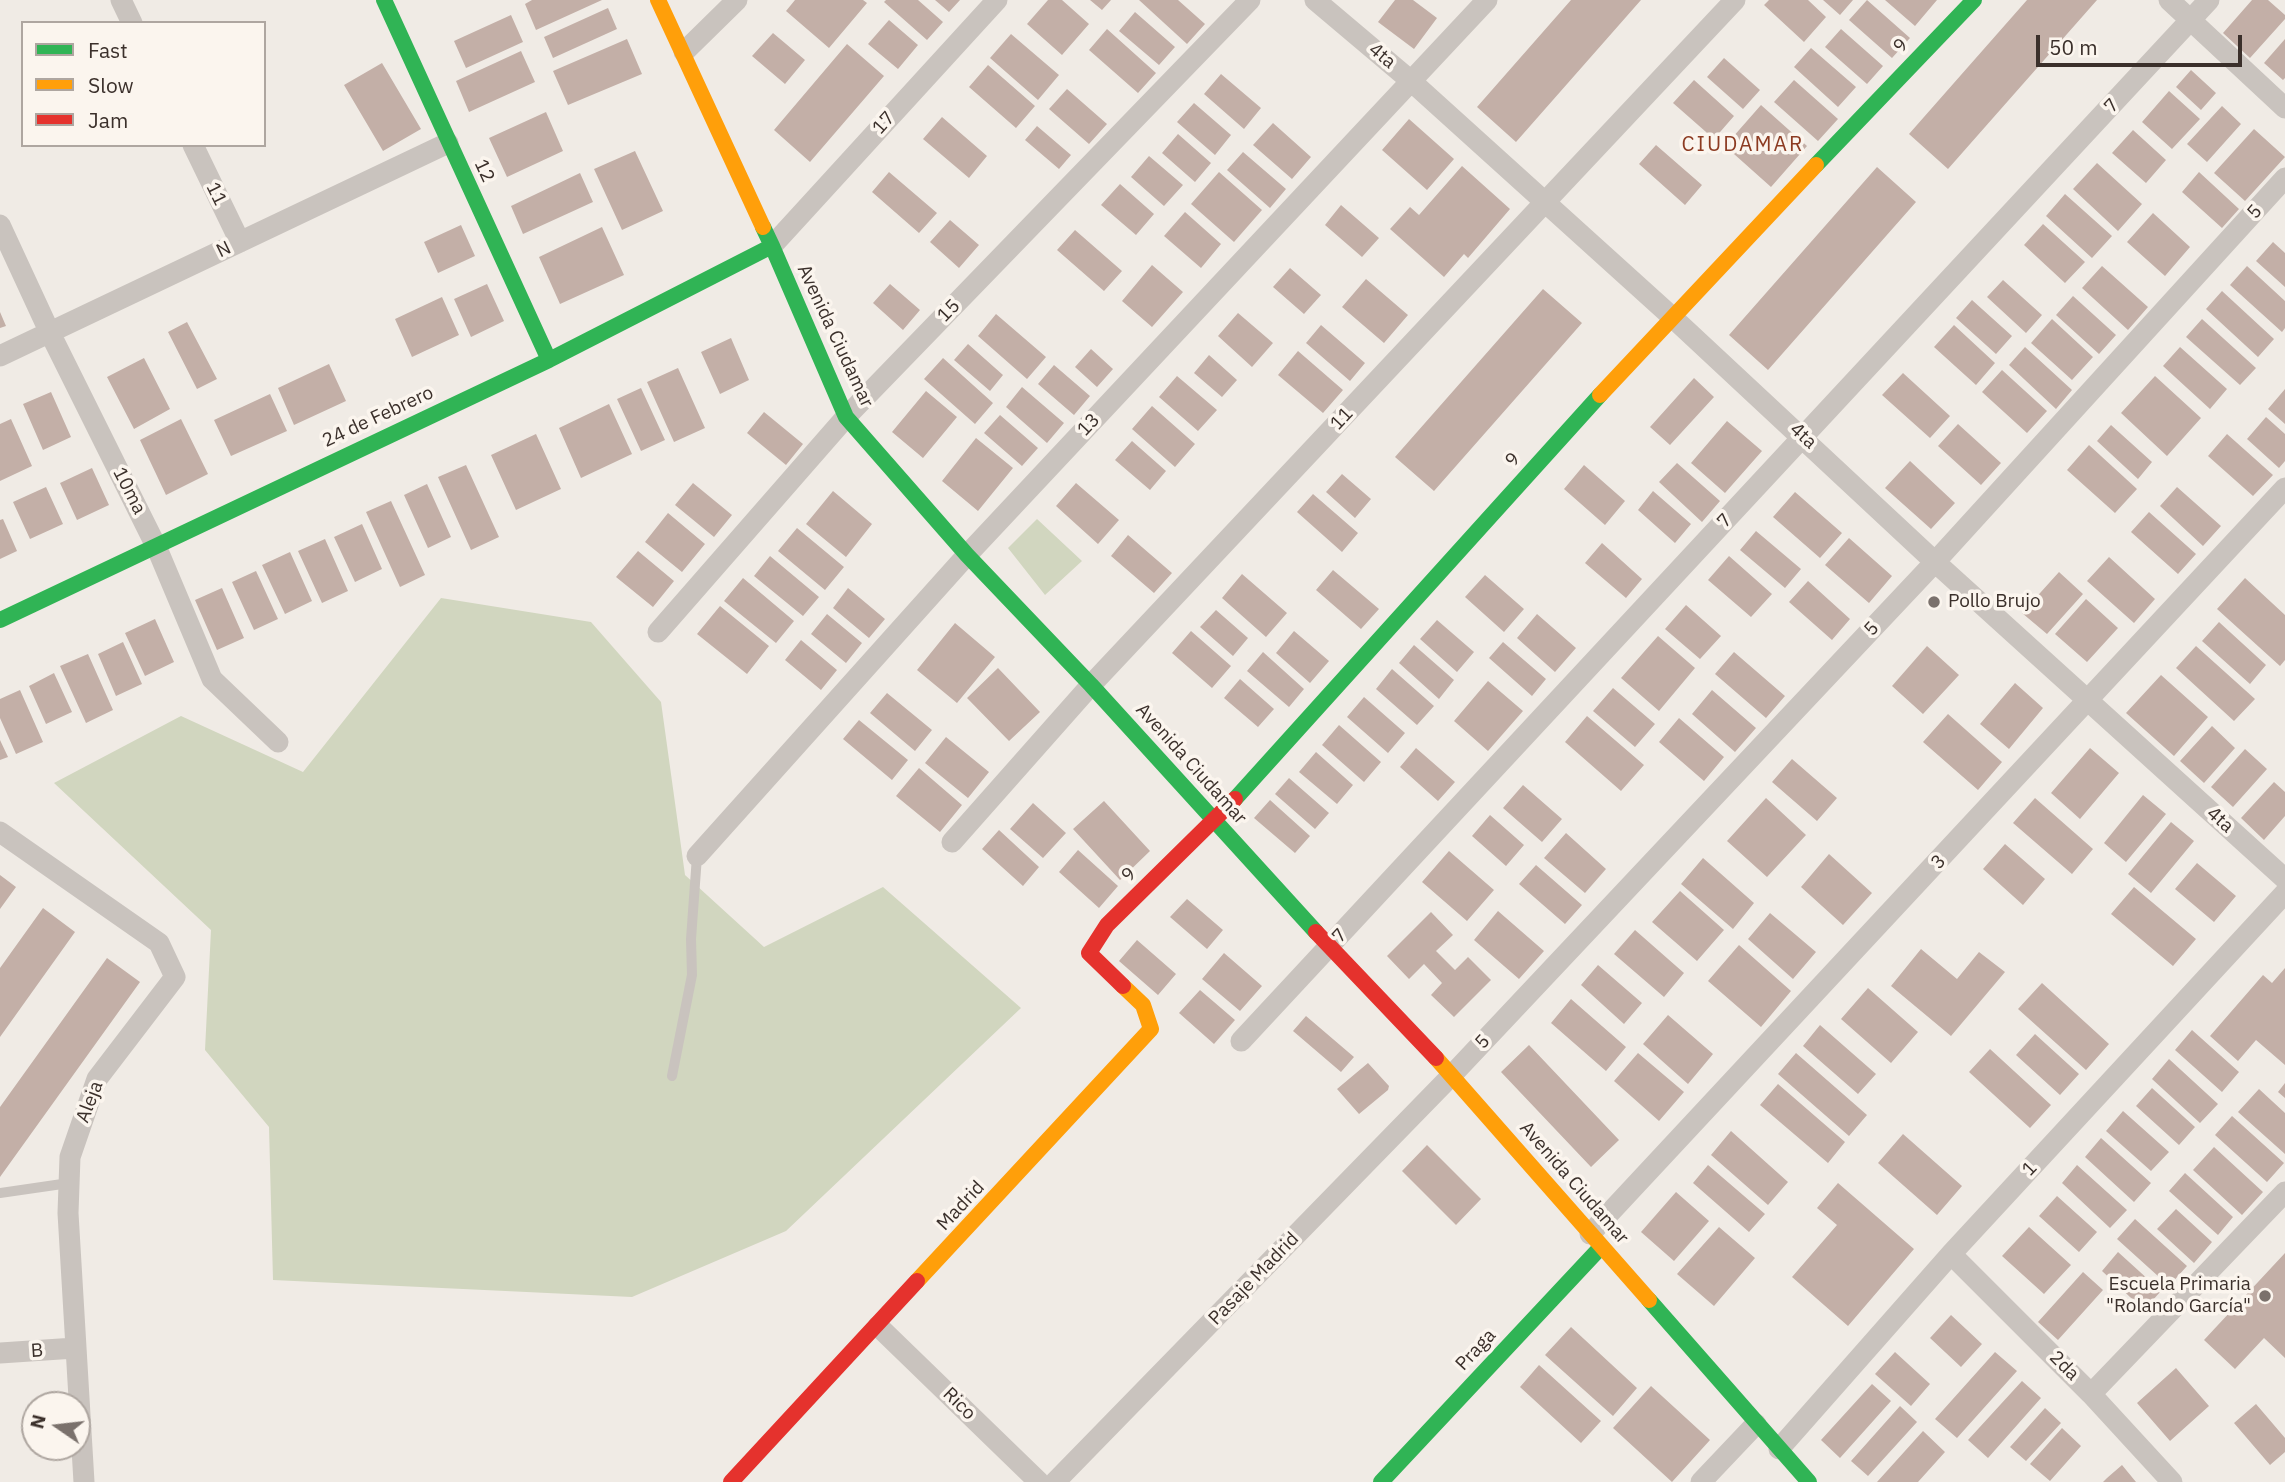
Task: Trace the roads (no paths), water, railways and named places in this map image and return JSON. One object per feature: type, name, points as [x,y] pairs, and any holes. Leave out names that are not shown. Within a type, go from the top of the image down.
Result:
[{"type":"main road","name":"12","points":[[384,0],[549,360]]},
{"type":"main road","name":"Avenida Ciudamar","points":[[658,0],[772,246],[846,418],[967,555],[1452,1075],[1809,1482]]},
{"type":"main road","name":"9","points":[[1089,953],[1107,925],[1214,822],[1671,316],[1974,0]]},
{"type":"main road","name":"24 de Febrero","points":[[0,620],[549,360],[772,246]]},
{"type":"main road","name":"Madrid","points":[[731,1482],[1151,1029],[1143,1005],[1089,953]]},
{"type":"main road","name":"Praga","points":[[1381,1482],[1596,1241]]},
{"type":"street","points":[[121,0],[131,21]]},
{"type":"street","points":[[684,52],[737,0]]},
{"type":"street","name":"17","points":[[772,246],[997,0]]},
{"type":"street","name":"15","points":[[658,632],[846,418],[1250,0]]},
{"type":"street","name":"4ta","points":[[1315,0],[1411,81],[1671,316],[1803,436],[1935,562],[2285,879]]},
{"type":"street","name":"13","points":[[697,856],[967,555],[1487,0]]},
{"type":"street","name":"11","points":[[952,842],[1091,685],[1735,0]]},
{"type":"street","points":[[2169,0],[2285,108]]},
{"type":"street","name":"7","points":[[1241,1041],[2209,0]]},
{"type":"street","name":"N","points":[[0,356],[448,143]]},
{"type":"street","name":"11","points":[[193,147],[240,242]]},
{"type":"street","name":"5","points":[[1452,1075],[1935,562],[2285,178]]},
{"type":"street","name":"10ma","points":[[0,225],[50,334],[156,546],[212,679],[278,742]]},
{"type":"street","name":"3","points":[[1596,1241],[2285,488]]},
{"type":"street","name":"Aleja","points":[[0,831],[159,943],[175,978],[97,1079],[70,1157],[75,1348],[84,1482]]},
{"type":"street","name":"1","points":[[1779,1449],[1951,1254],[2285,893]]},
{"type":"street","name":"Pasaje Madrid","points":[[1055,1482],[1452,1075]]},
{"type":"street","points":[[2091,1394],[2285,1192]]},
{"type":"street","name":"2da","points":[[1951,1254],[2091,1394],[2172,1482]]},
{"type":"street","name":"Rico","points":[[878,1326],[1039,1482]]},
{"type":"street","name":"B","points":[[0,1353],[75,1348]]},
{"type":"street","points":[[1700,1482],[1756,1424]]},
{"type":"lane","points":[[672,1076],[692,975],[691,939],[697,856]]},
{"type":"lane","points":[[0,1194],[69,1183]]},
{"type":"place","name":"Pollo Brujo","points":[[1934,602]]},
{"type":"place","name":"Escuela Primaria \"Rolando García\"","points":[[2265,1296]]},
{"type":"district","name":"CIUDAMAR","points":[[1743,145]]}]
